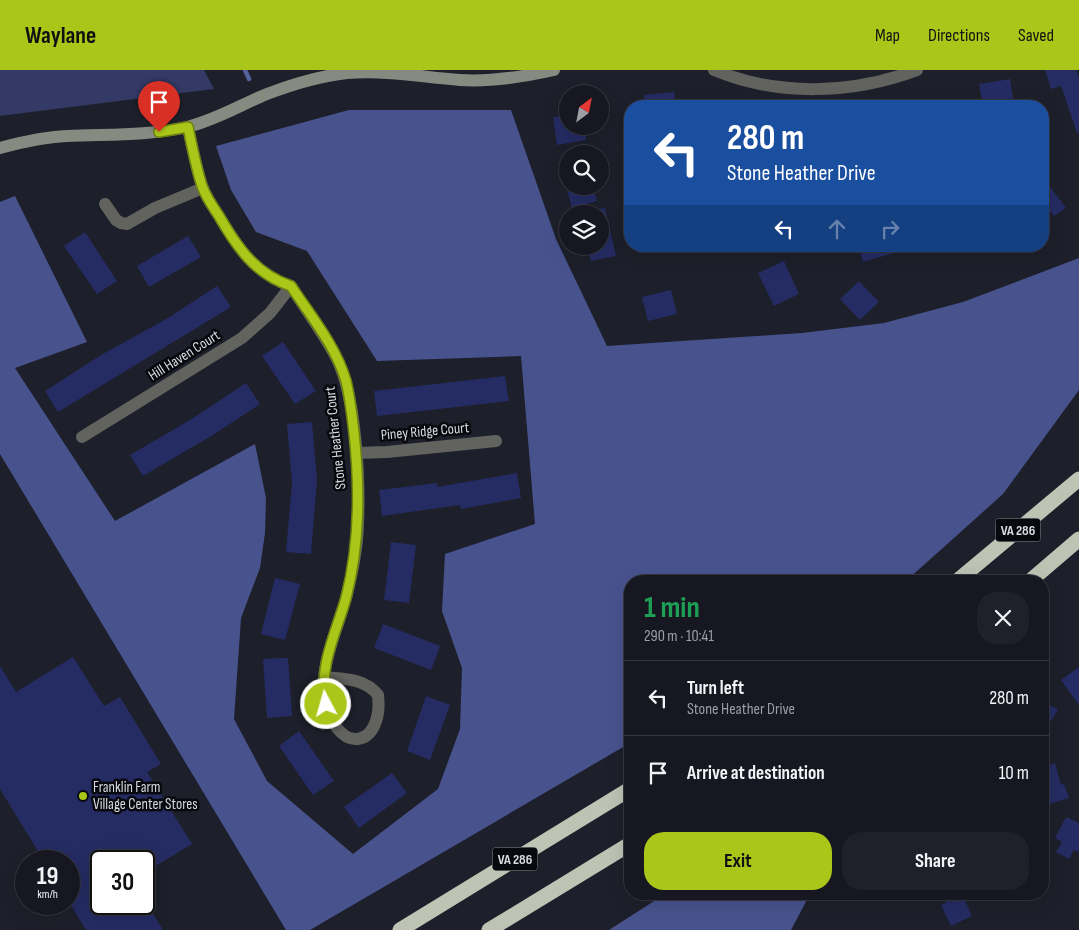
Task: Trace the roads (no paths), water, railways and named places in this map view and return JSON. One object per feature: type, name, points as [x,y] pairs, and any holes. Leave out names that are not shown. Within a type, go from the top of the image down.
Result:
[{"type":"highway","name":"VA 286","points":[[964,575],[1079,479]]},
{"type":"highway","points":[[1037,575],[1079,540]]},
{"type":"highway","name":"VA 286","points":[[400,930],[624,793]]},
{"type":"highway","points":[[489,930],[624,848]]},
{"type":"street","points":[[0,148],[33,140],[66,136],[144,134],[188,127],[227,113],[266,94],[327,76],[381,72],[461,80],[494,80],[528,76],[554,70]]},
{"type":"street","points":[[714,70],[753,82],[782,87],[834,89],[864,86],[893,79],[916,70]]},
{"type":"street","points":[[188,127],[203,188],[234,242],[249,261],[264,273],[291,286]]},
{"type":"street","points":[[105,204],[116,220],[127,224],[155,208],[203,188]]},
{"type":"street","name":"Hill Haven Court","points":[[82,437],[242,338],[270,313],[291,286]]},
{"type":"street","name":"Stone Heather Court","points":[[291,286],[337,359],[345,380],[350,403],[356,453],[357,543],[346,598],[326,661],[324,677],[323,692],[334,723],[341,732],[351,739],[360,740],[366,736],[376,721],[378,695],[372,688],[362,682],[324,677]]},
{"type":"street","name":"Piney Ridge Court","points":[[356,453],[387,452],[496,441]]},
{"type":"waterway","points":[[245,70],[249,79]]},
{"type":"place","name":"Franklin Farm Village Center Stores","points":[[83,796]]}]
